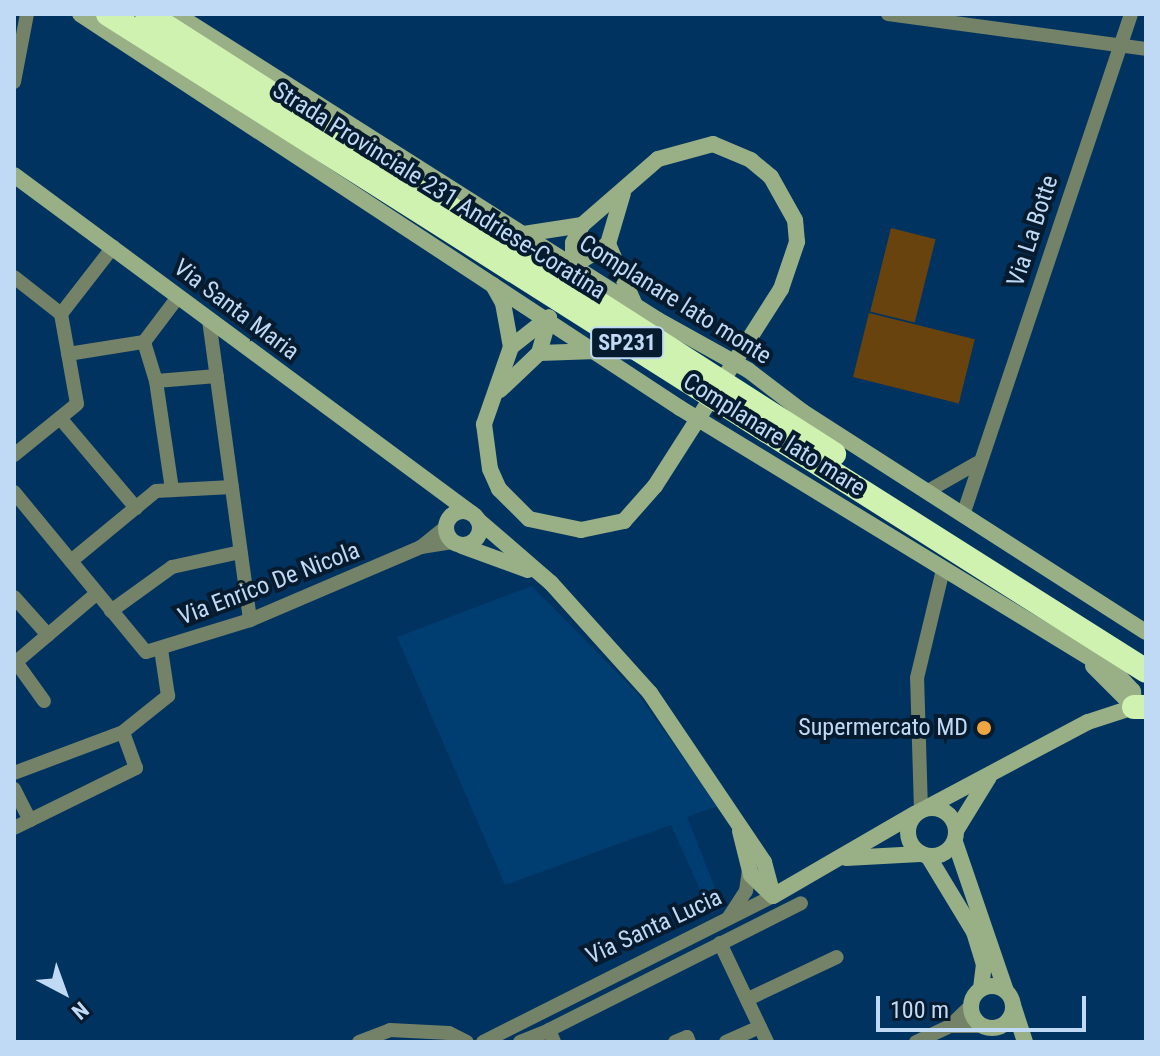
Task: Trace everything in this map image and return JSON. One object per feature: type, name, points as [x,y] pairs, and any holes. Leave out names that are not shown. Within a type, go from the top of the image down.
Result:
[{"type":"highway","name":"Strada Provinciale 231 Andriese-Coratina","points":[[108,14],[1146,671]]},
{"type":"highway","name":"Strada Provinciale 231 Andriese-Coratina","points":[[147,14],[1146,654]]},
{"type":"street","points":[[14,82],[27,14]]},
{"type":"street","name":"Complanare lato mare","points":[[80,14],[603,352],[680,408],[1126,682],[1140,707]]},
{"type":"street","name":"Complanare lato monte","points":[[176,14],[636,306],[718,351],[963,515],[1146,632]]},
{"type":"street","points":[[888,14],[1146,49]]},
{"type":"street","name":"Via La Botte","points":[[963,515],[978,462],[1131,14]]},
{"type":"street","points":[[490,280],[503,303],[511,347],[493,397],[484,446],[499,489],[529,519],[564,531],[624,521],[683,444],[781,289],[797,242],[795,220],[771,177],[731,150],[693,145],[658,159],[623,193],[582,225],[573,243],[573,266]]},
{"type":"street","name":"Via Santa Maria","points":[[14,175],[474,516],[551,583],[650,693],[739,829],[773,896]]},
{"type":"street","points":[[623,193],[608,244],[636,306]]},
{"type":"street","points":[[524,234],[582,225]]},
{"type":"street","points":[[573,266],[608,244]]},
{"type":"street","points":[[61,314],[113,247]]},
{"type":"street","points":[[14,277],[61,314],[77,404],[14,455]]},
{"type":"street","points":[[68,354],[144,342],[178,297]]},
{"type":"street","points":[[511,347],[549,317]]},
{"type":"street","points":[[493,397],[539,353],[549,317]]},
{"type":"street","points":[[209,320],[250,620]]},
{"type":"street","points":[[144,342],[156,381],[172,490]]},
{"type":"street","points":[[539,353],[603,352]]},
{"type":"street","points":[[156,381],[217,376]]},
{"type":"street","points":[[60,418],[136,508]]},
{"type":"street","points":[[928,491],[978,462]]},
{"type":"street","name":"Via Santa Maria","points":[[428,484],[452,533],[551,583]]},
{"type":"street","points":[[71,561],[156,491],[232,487]]},
{"type":"street","name":"Via Enrico De Nicola","points":[[14,492],[146,652],[250,620],[452,533]]},
{"type":"street","points":[[452,533],[476,540],[474,516]]},
{"type":"street","points":[[452,533],[474,516]]},
{"type":"street","points":[[111,611],[172,567],[240,552]]},
{"type":"street","points":[[916,1042],[950,1026],[971,1006],[981,989],[984,964],[974,932],[908,835],[921,810],[917,678],[943,570]]},
{"type":"street","points":[[44,701],[16,662],[97,593]]},
{"type":"street","points":[[14,597],[48,635]]},
{"type":"street","points":[[14,773],[123,732],[168,696],[161,649]]},
{"type":"street","name":"Complanare lato mare","points":[[1084,658],[1108,684],[1140,707]]},
{"type":"street","points":[[1088,722],[1103,704],[1108,684]]},
{"type":"street","name":"Via Santa Lucia","points":[[483,1042],[846,858],[921,810],[1088,722],[1140,707]]},
{"type":"street","points":[[14,828],[136,768],[123,732]]},
{"type":"street","points":[[924,855],[944,854],[995,770]]},
{"type":"street","points":[[14,789],[30,820]]},
{"type":"street","points":[[921,810],[943,809],[956,835],[1025,1042]]},
{"type":"street","name":"Via Santa Lucia","points":[[846,858],[924,855]]},
{"type":"street","points":[[727,920],[746,891],[757,865],[806,879]]},
{"type":"street","points":[[520,1042],[552,1036],[720,943],[801,903]]},
{"type":"street","points":[[720,943],[767,1042]]},
{"type":"street","points":[[748,999],[837,957]]},
{"type":"street","points":[[981,989],[1010,998]]},
{"type":"street","points":[[1001,1026],[1010,998]]},
{"type":"street","points":[[971,1006],[982,1026]]},
{"type":"street","points":[[950,1026],[1001,1026],[1017,1042]]},
{"type":"street","points":[[726,1042],[760,1027]]},
{"type":"street","points":[[359,1042],[390,1030],[449,1033],[467,1042]]},
{"type":"street","points":[[675,1042],[687,1037],[689,1042]]},
{"type":"shaded area","points":[[891,228],[936,239],[915,323],[870,311]]},
{"type":"shaded area","points":[[869,313],[975,339],[959,403],[853,377]]},
{"type":"shaded area","points":[[532,586],[637,693],[718,806],[687,817],[723,908],[711,914],[671,825],[505,885],[397,637]]},
{"type":"place","name":"Supermercato MD","points":[[984,728]]}]
